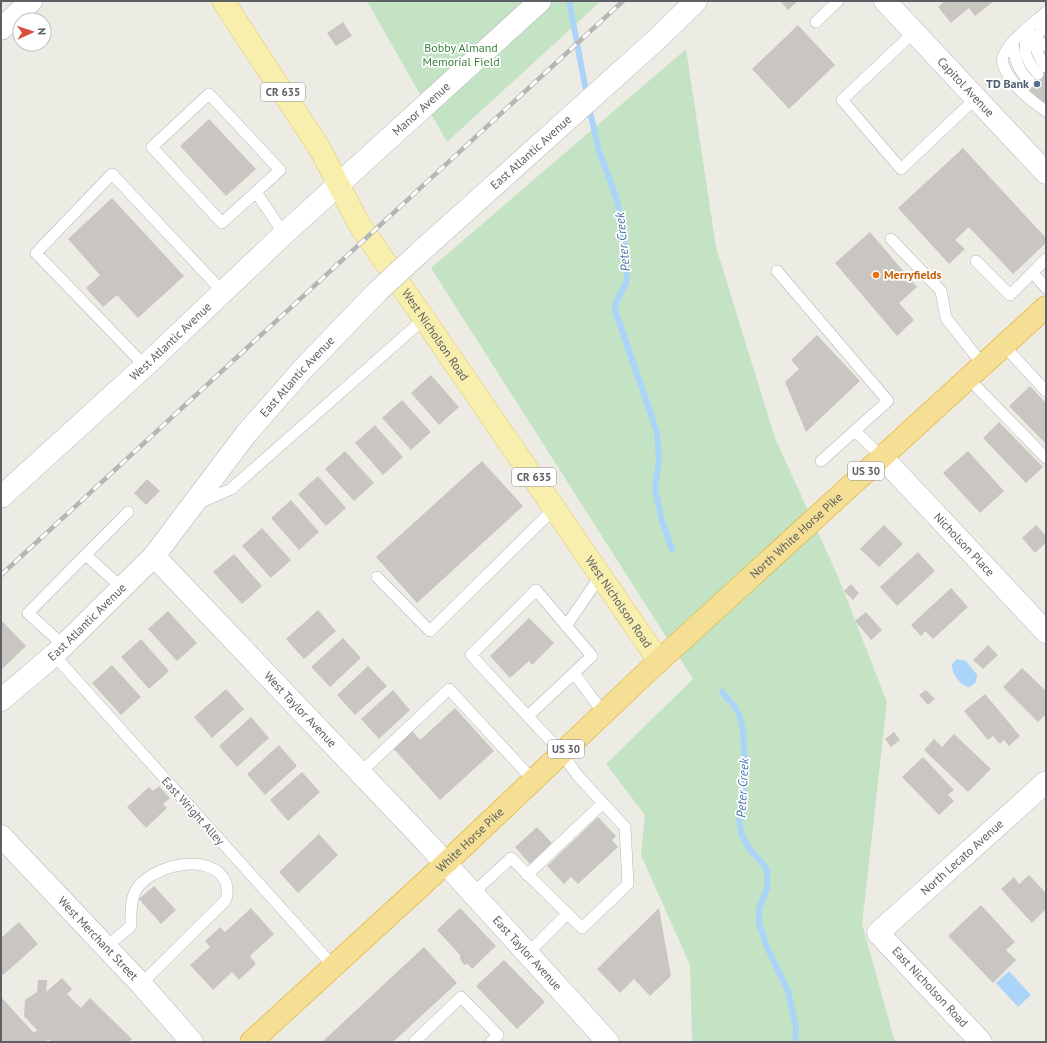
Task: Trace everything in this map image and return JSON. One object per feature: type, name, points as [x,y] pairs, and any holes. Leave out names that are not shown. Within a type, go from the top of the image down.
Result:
[{"type":"highway","name":"North White Horse Pike","points":[[688,635],[1046,307]]},
{"type":"highway","name":"White Horse Pike","points":[[251,1042],[446,863],[688,635]]},
{"type":"main road","name":"West Nicholson Road","points":[[223,1],[320,149],[359,224],[556,508],[659,661]]},
{"type":"street","points":[[1,29],[31,1]]},
{"type":"street","name":"Manor Avenue","points":[[338,184],[540,1]]},
{"type":"street","name":"East Atlantic Avenue","points":[[1,700],[59,651],[154,556],[246,434],[287,387],[378,291],[656,40],[696,1]]},
{"type":"street","name":"Capitol Avenue","points":[[885,1],[1046,173]]},
{"type":"street","name":"West Atlantic Avenue","points":[[1,497],[145,366],[338,184]]},
{"type":"street","name":"Nicholson Place","points":[[882,457],[1046,632]]},
{"type":"street","name":"West Taylor Avenue","points":[[154,556],[446,863]]},
{"type":"street","name":"North Lecato Avenue","points":[[878,933],[1046,782]]},
{"type":"street","name":"West Merchant Street","points":[[1,836],[141,984],[192,1042]]},
{"type":"street","name":"East Taylor Avenue","points":[[446,863],[608,1042]]},
{"type":"street","name":"East Nicholson Road","points":[[878,933],[981,1042]]},
{"type":"lane","points":[[816,22],[838,1]]},
{"type":"lane","points":[[1046,12],[1013,42],[1003,56],[1004,68],[1019,89],[1046,111]]},
{"type":"lane","points":[[1038,74],[1035,44],[1038,33],[1046,24]]},
{"type":"lane","points":[[1030,27],[1024,44],[1027,62],[1038,74]]},
{"type":"lane","points":[[914,32],[842,100],[901,169],[976,98]]},
{"type":"lane","points":[[1013,42],[1014,53],[1019,70],[1038,74]]},
{"type":"lane","points":[[209,94],[280,170],[256,192],[222,223],[152,147],[209,94]]},
{"type":"lane","points":[[145,366],[36,253],[112,174],[223,292]]},
{"type":"lane","points":[[256,192],[284,234]]},
{"type":"lane","points":[[891,239],[941,291],[946,318],[976,372],[1046,458]]},
{"type":"lane","points":[[976,261],[1010,295],[1046,259]]},
{"type":"lane","points":[[777,271],[888,401],[822,461]]},
{"type":"lane","points":[[1033,272],[1046,288]]},
{"type":"lane","points":[[191,506],[231,489],[425,318]]},
{"type":"lane","points":[[1004,346],[1046,391]]},
{"type":"lane","points":[[855,431],[882,457]]},
{"type":"lane","points":[[377,576],[430,631],[556,508]]},
{"type":"lane","points":[[122,588],[86,555],[128,512]]},
{"type":"lane","name":"East Wright Alley","points":[[86,555],[28,614],[333,966]]},
{"type":"lane","points":[[566,626],[601,575]]},
{"type":"lane","points":[[473,893],[511,858],[582,928],[628,884],[625,827],[577,775],[562,753],[471,655],[536,590],[592,656],[528,716]]},
{"type":"lane","points":[[574,673],[604,714]]},
{"type":"lane","points":[[360,773],[449,689],[533,780]]},
{"type":"lane","points":[[527,874],[603,803]]},
{"type":"lane","points":[[106,947],[131,926],[132,904],[139,886],[154,873],[164,868],[196,865],[210,866],[224,878],[227,896],[225,901],[141,984]]},
{"type":"lane","points":[[528,953],[567,914]]},
{"type":"lane","points":[[414,1042],[461,997],[498,1035],[491,1042]]},
{"type":"green space","name":"Bobby Almand Memorial Field","points":[[367,1],[601,1],[447,142]]},
{"type":"green space","points":[[686,49],[716,247],[775,438],[837,574],[887,702],[862,924],[895,1042],[692,1042],[690,965],[641,855],[645,815],[606,764],[693,679],[431,268]]},
{"type":"water","points":[[957,659],[966,661],[977,675],[976,682],[970,687],[963,685],[957,679],[953,671],[952,664]]},
{"type":"water","points":[[1009,971],[1031,995],[1018,1007],[996,983]]},
{"type":"building","points":[[780,1],[798,1],[788,10]]},
{"type":"building","points":[[945,1],[993,2],[975,16],[969,8],[951,23],[938,7]]},
{"type":"building","points":[[343,22],[352,36],[336,46],[327,33]]},
{"type":"building","points":[[798,25],[835,65],[789,109],[752,69]]},
{"type":"building","name":"TD Bank","points":[[1046,67],[1046,101],[1043,104],[1025,86]]},
{"type":"building","points":[[209,119],[256,169],[226,196],[180,146]]},
{"type":"building","points":[[963,148],[1046,238],[1046,243],[1013,274],[969,227],[955,240],[965,249],[949,264],[898,208]]},
{"type":"building","points":[[112,198],[184,276],[138,318],[117,295],[103,307],[86,288],[100,275],[68,239]]},
{"type":"building","name":"Merryfields","points":[[870,232],[917,287],[899,303],[914,320],[897,336],[835,263]]},
{"type":"building","points":[[817,335],[860,381],[806,432],[785,382],[799,369],[791,360]]},
{"type":"building","points":[[431,375],[459,407],[439,425],[411,393]]},
{"type":"building","points":[[1030,386],[1046,403],[1046,444],[1009,406]]},
{"type":"building","points":[[402,400],[431,432],[411,450],[382,418]]},
{"type":"building","points":[[999,422],[1043,467],[1026,483],[983,438]]},
{"type":"building","points":[[375,425],[403,457],[383,475],[355,443]]},
{"type":"building","points":[[345,451],[374,483],[354,501],[325,469]]},
{"type":"building","points":[[968,451],[1004,491],[980,513],[943,473]]},
{"type":"building","points":[[482,461],[523,506],[417,603],[376,557]]},
{"type":"building","points":[[318,476],[346,508],[326,526],[298,494]]},
{"type":"building","points":[[147,479],[160,491],[146,505],[134,493]]},
{"type":"building","points":[[291,500],[319,532],[299,550],[271,518]]},
{"type":"building","points":[[884,525],[903,544],[879,567],[860,549]]},
{"type":"building","points":[[1036,525],[1046,536],[1046,543],[1035,553],[1022,538]]},
{"type":"building","points":[[262,528],[291,560],[271,578],[242,546]]},
{"type":"building","points":[[918,552],[935,571],[897,606],[880,587]]},
{"type":"building","points":[[234,554],[262,586],[242,604],[213,572]]},
{"type":"building","points":[[851,584],[859,593],[853,600],[844,591]]},
{"type":"building","points":[[951,588],[968,607],[933,639],[925,631],[921,636],[911,625]]},
{"type":"building","points":[[318,610],[336,631],[304,659],[286,639]]},
{"type":"building","points":[[168,611],[197,643],[177,661],[148,629]]},
{"type":"building","points":[[866,612],[882,630],[871,640],[855,621]]},
{"type":"building","points":[[529,618],[554,643],[532,665],[529,661],[510,678],[490,656]]},
{"type":"building","points":[[1,620],[26,646],[1,670]]},
{"type":"building","points":[[343,638],[361,658],[330,687],[311,667]]},
{"type":"building","points":[[141,639],[169,671],[149,689],[121,657]]},
{"type":"building","points":[[988,645],[998,655],[983,669],[973,660]]},
{"type":"building","points":[[112,665],[141,697],[121,715],[92,683]]},
{"type":"building","points":[[368,666],[387,686],[355,715],[337,695]]},
{"type":"building","points":[[1022,668],[1046,691],[1046,714],[1038,722],[1003,687]]},
{"type":"building","points":[[226,689],[244,709],[212,738],[194,717]]},
{"type":"building","points":[[393,690],[410,710],[379,739],[361,719]]},
{"type":"building","points":[[926,690],[935,699],[928,705],[919,695]]},
{"type":"building","points":[[985,694],[1020,736],[1009,746],[1004,740],[1000,744],[993,736],[988,740],[964,711]]},
{"type":"building","points":[[455,708],[494,751],[440,800],[393,748],[412,731],[420,740]]},
{"type":"building","points":[[251,717],[269,738],[237,767],[219,746]]},
{"type":"building","points":[[894,732],[900,740],[891,747],[885,739]]},
{"type":"building","points":[[954,734],[991,769],[968,792],[924,750],[934,739],[942,747]]},
{"type":"building","points":[[279,745],[297,766],[265,795],[247,774]]},
{"type":"building","points":[[923,757],[954,790],[948,795],[954,801],[939,815],[902,777]]},
{"type":"building","points":[[302,772],[320,792],[288,821],[270,800]]},
{"type":"building","points":[[159,786],[170,798],[163,804],[167,808],[146,828],[127,807],[149,787],[153,791]]},
{"type":"building","points":[[598,817],[616,836],[612,840],[618,847],[578,884],[571,877],[564,884],[547,866]]},
{"type":"building","points":[[537,827],[552,843],[530,864],[515,847]]},
{"type":"building","points":[[319,834],[338,855],[298,893],[279,872]]},
{"type":"building","points":[[1029,875],[1046,893],[1046,909],[1032,923],[1001,889],[1014,877],[1019,884]]},
{"type":"building","points":[[154,886],[176,910],[161,924],[139,899]]},
{"type":"building","points":[[981,905],[1015,942],[1006,950],[1016,960],[993,983],[948,936]]},
{"type":"building","points":[[251,908],[274,934],[250,956],[256,964],[239,980],[232,972],[213,990],[190,965],[210,947],[205,941],[220,927],[225,932]]},
{"type":"building","points":[[460,908],[496,946],[472,969],[468,964],[464,965],[460,959],[460,955],[437,930]]},
{"type":"building","points":[[659,908],[671,976],[650,996],[634,979],[620,993],[597,969]]},
{"type":"building","points":[[19,922],[38,944],[3,975],[1,972],[1,938]]},
{"type":"building","points":[[424,947],[457,983],[393,1042],[322,1042]]},
{"type":"building","points":[[504,960],[545,1002],[517,1029],[476,986]]},
{"type":"building","points":[[62,978],[72,989],[67,994],[81,1008],[90,998],[132,1039],[129,1042],[51,1042],[48,1039],[46,1042],[1,1042],[1,997],[34,1033],[37,1030],[24,1016],[25,1000],[37,992],[38,980],[47,980],[46,992]]},
{"type":"waterway","name":"Peter Creek","points":[[569,1],[587,96]]},
{"type":"waterway","name":"Peter Creek","points":[[589,107],[599,151],[616,197],[622,222],[627,273],[626,283],[615,304],[616,313],[657,432],[659,459],[655,489],[662,521],[672,549]]},
{"type":"waterway","name":"Peter Creek","points":[[722,692],[735,707],[740,717],[743,732],[746,776],[739,816],[741,833],[749,848],[767,869],[767,889],[759,909],[759,923],[767,947],[788,991],[796,1028],[795,1042]]},
{"type":"railway","points":[[1,575],[623,1]]},
{"type":"place","name":"TD Bank","points":[[1037,84]]},
{"type":"place","name":"Merryfields","points":[[876,275]]}]
